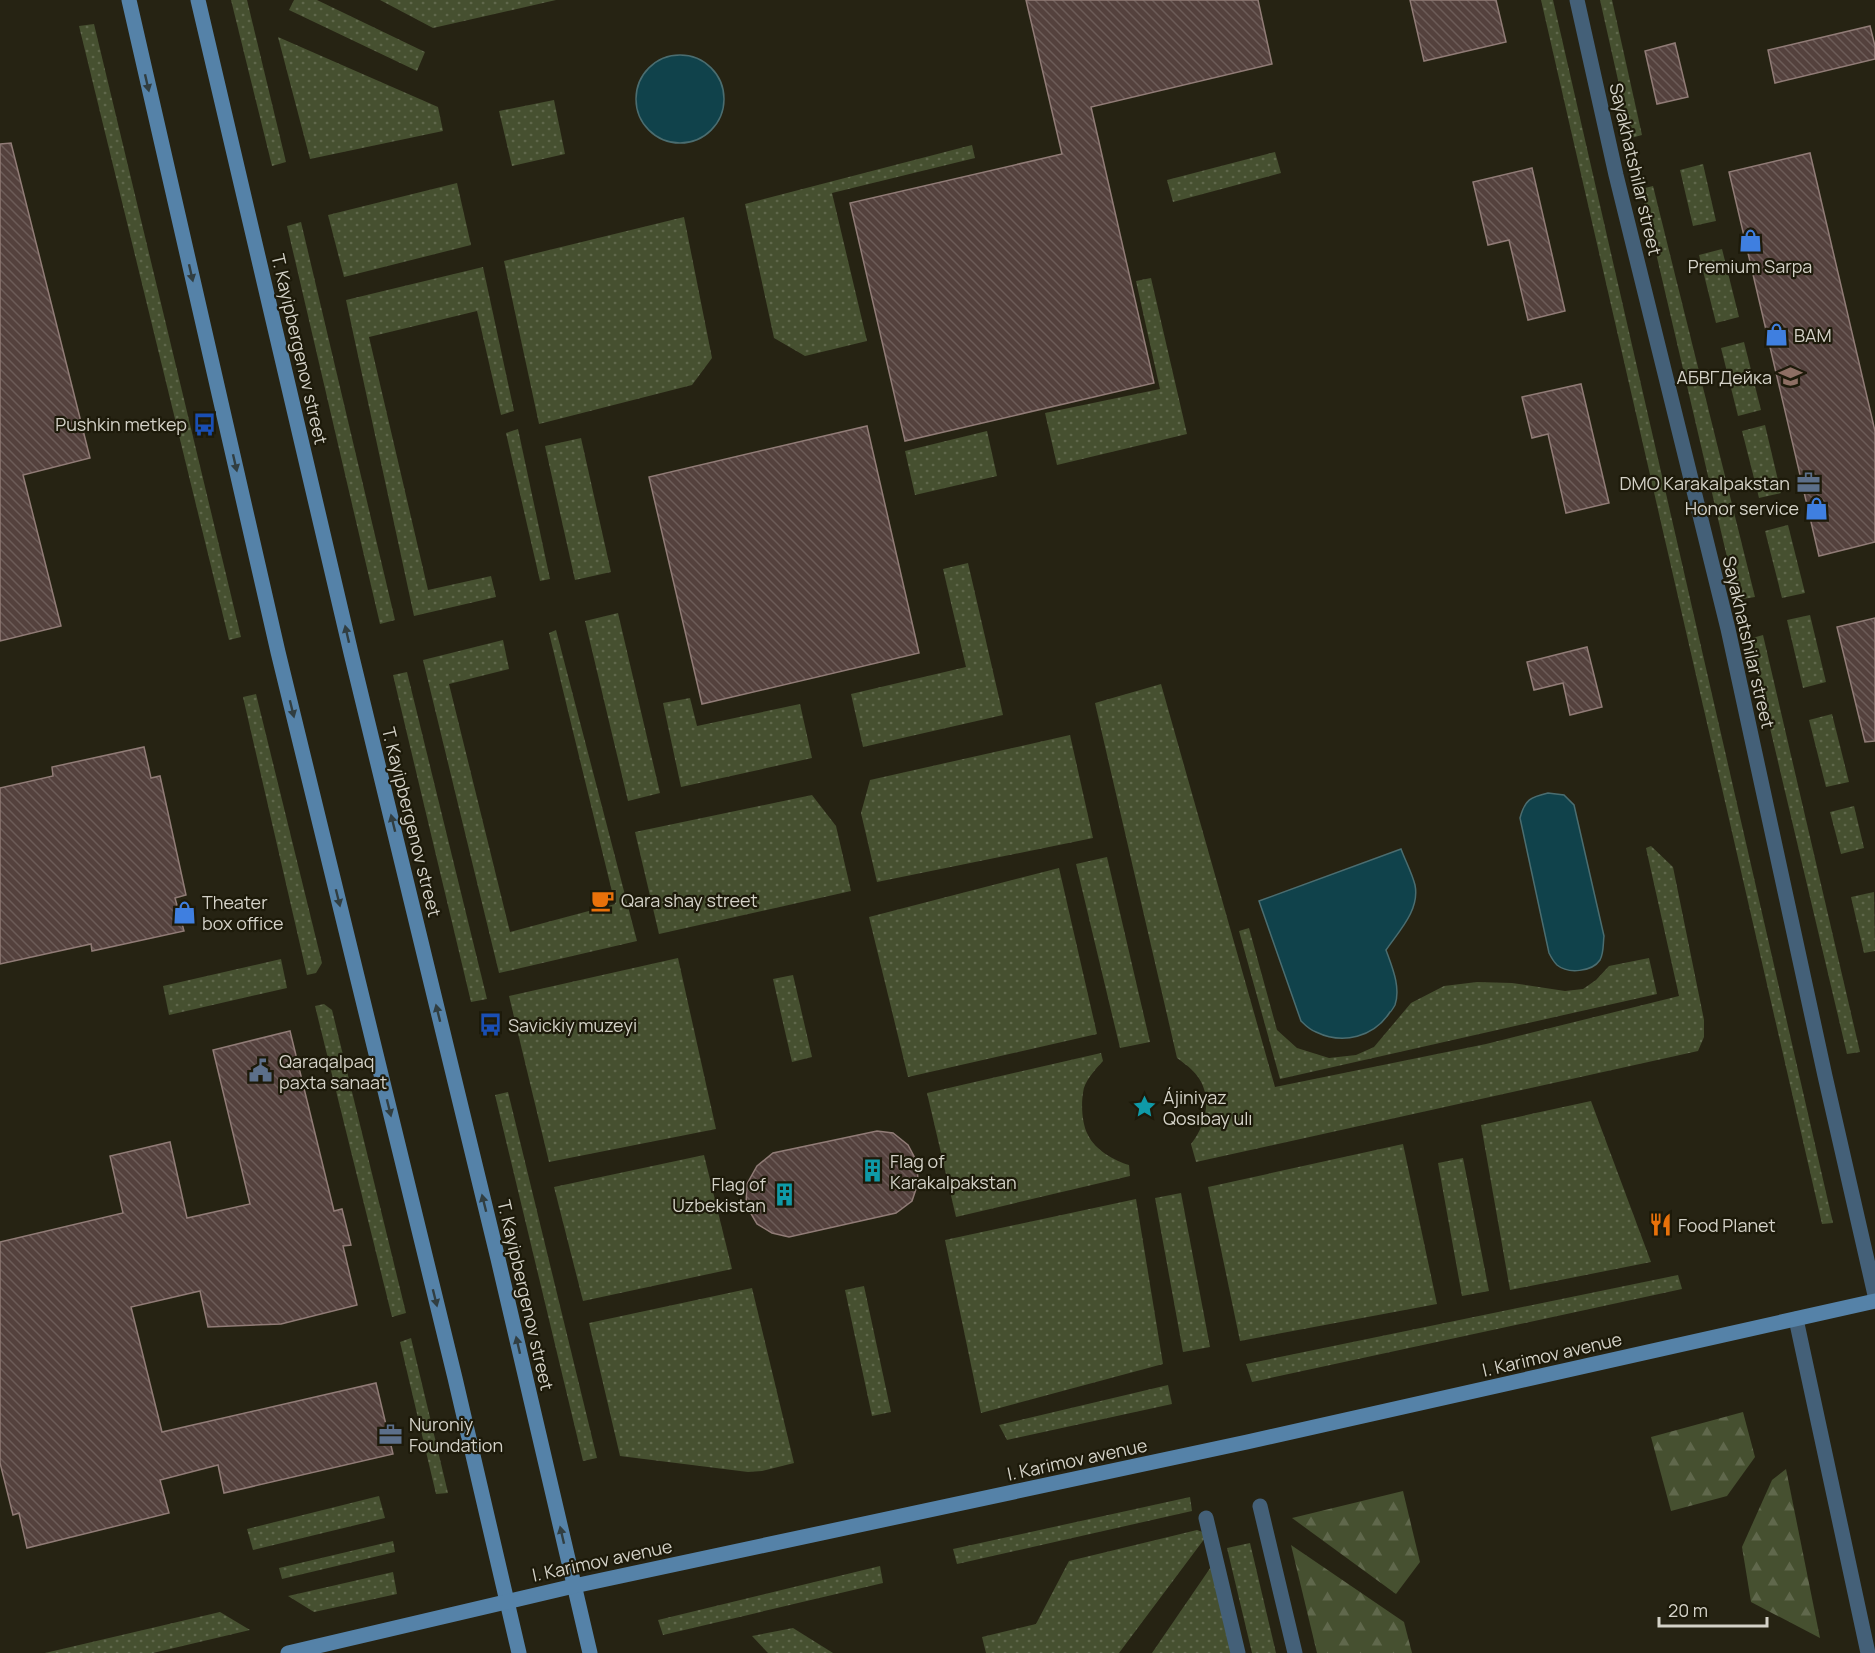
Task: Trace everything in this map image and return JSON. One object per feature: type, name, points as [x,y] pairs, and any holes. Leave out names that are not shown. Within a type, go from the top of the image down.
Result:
[{"type":"main road","points":[[129,0],[278,652],[450,1358],[519,1653]]},
{"type":"main road","name":"T. Kayipbergenov street","points":[[198,0],[351,653],[590,1653]]},
{"type":"main road","name":"I. Karimov avenue","points":[[288,1653],[506,1601],[1225,1447],[1875,1301]]},
{"type":"street","name":"Sayakhatshilar street","points":[[1577,0],[1616,175],[1728,629],[1824,1076],[1875,1294]]},
{"type":"street","points":[[1796,1319],[1868,1653]]},
{"type":"street","points":[[1260,1506],[1295,1653]]},
{"type":"street","points":[[1206,1518],[1238,1653]]},
{"type":"green space","points":[[231,0],[247,0],[286,162],[272,166]]},
{"type":"green space","points":[[294,0],[317,0],[425,52],[417,71],[289,10]]},
{"type":"green space","points":[[380,0],[556,0],[433,28]]},
{"type":"green space","points":[[1541,0],[1553,0],[1833,1223],[1822,1224]]},
{"type":"green space","points":[[1600,0],[1612,0],[1642,135],[1631,138]]},
{"type":"green space","points":[[94,24],[241,637],[229,640],[79,26]]},
{"type":"green space","points":[[278,37],[438,107],[443,131],[310,159]]},
{"type":"green space","points":[[554,100],[565,154],[512,166],[499,111]]},
{"type":"green space","points":[[972,145],[975,158],[832,193],[867,341],[805,356],[774,338],[745,204]]},
{"type":"green space","points":[[1275,152],[1281,173],[1173,202],[1167,180]]},
{"type":"green space","points":[[1703,164],[1716,221],[1693,226],[1680,170]]},
{"type":"green space","points":[[457,183],[471,245],[344,277],[328,215]]},
{"type":"green space","points":[[1653,186],[1755,597],[1737,600],[1641,189]]},
{"type":"green space","points":[[684,217],[712,358],[692,385],[539,424],[504,261]]},
{"type":"green space","points":[[301,222],[395,620],[380,624],[287,226]]},
{"type":"green space","points":[[1722,249],[1739,317],[1716,323],[1699,255]]},
{"type":"green space","points":[[483,267],[514,411],[501,415],[477,311],[369,337],[428,590],[491,576],[496,597],[414,616],[346,300]]},
{"type":"green space","points":[[1151,278],[1187,434],[1057,465],[1045,413],[1160,389],[1136,281]]},
{"type":"green space","points":[[1744,342],[1761,410],[1738,416],[1721,348]]},
{"type":"green space","points":[[1765,425],[1781,493],[1759,498],[1742,431]]},
{"type":"green space","points":[[518,429],[550,579],[540,581],[506,433]]},
{"type":"green space","points":[[987,431],[997,476],[915,495],[905,451]]},
{"type":"green space","points":[[581,438],[611,572],[575,580],[545,446]]},
{"type":"green space","points":[[1788,525],[1805,593],[1782,598],[1765,531]]},
{"type":"green space","points":[[968,563],[1003,715],[863,747],[851,694],[966,667],[943,569]]},
{"type":"green space","points":[[618,613],[660,793],[628,801],[585,621]]},
{"type":"green space","points":[[1810,615],[1826,682],[1803,688],[1787,620]]},
{"type":"green space","points":[[556,630],[637,941],[499,973],[423,660],[503,640],[509,669],[449,684],[510,932],[615,904],[549,633]]},
{"type":"green space","points":[[1763,635],[1860,1052],[1847,1054],[1749,639]]},
{"type":"green space","points":[[407,672],[487,999],[471,1002],[393,675]]},
{"type":"green space","points":[[1161,684],[1275,1087],[1486,1044],[1679,996],[1646,848],[1651,846],[1673,867],[1704,1020],[1704,1037],[1698,1051],[1196,1162],[1191,1144],[1205,1116],[1204,1087],[1190,1068],[1177,1058],[1095,703]]},
{"type":"green space","points":[[256,694],[322,963],[316,973],[307,975],[243,697]]},
{"type":"green space","points":[[690,698],[697,726],[800,704],[812,758],[681,787],[663,703]]},
{"type":"green space","points":[[1832,714],[1849,782],[1826,787],[1809,720]]},
{"type":"green space","points":[[1070,735],[1093,838],[877,882],[861,813],[870,780]]},
{"type":"green space","points":[[812,795],[836,826],[851,891],[659,934],[635,832]]},
{"type":"green space","points":[[1854,806],[1864,848],[1841,854],[1830,812]]},
{"type":"green space","points":[[1107,857],[1150,1042],[1120,1048],[1076,864]]},
{"type":"green space","points":[[1059,868],[1097,1034],[908,1077],[869,917]]},
{"type":"green space","points":[[1874,892],[1875,951],[1864,953],[1851,897]]},
{"type":"green space","points":[[1249,928],[1277,1030],[1297,1048],[1329,1058],[1356,1055],[1374,1047],[1411,1003],[1444,986],[1477,982],[1512,983],[1565,991],[1583,989],[1596,980],[1609,966],[1649,958],[1657,994],[1280,1079],[1239,931]]},
{"type":"green space","points":[[678,958],[716,1129],[549,1162],[509,996]]},
{"type":"green space","points":[[281,959],[287,988],[169,1015],[163,986]]},
{"type":"green space","points":[[793,975],[812,1057],[792,1062],[773,979]]},
{"type":"green space","points":[[324,1004],[332,1010],[406,1313],[392,1317],[315,1006]]},
{"type":"green space","points":[[1101,1053],[1103,1061],[1085,1084],[1082,1098],[1084,1125],[1091,1140],[1100,1150],[1129,1165],[1130,1176],[956,1217],[927,1093]]},
{"type":"green space","points":[[508,1092],[597,1458],[583,1461],[495,1095]]},
{"type":"green space","points":[[1591,1101],[1651,1262],[1510,1290],[1481,1125]]},
{"type":"green space","points":[[1403,1144],[1437,1304],[1240,1341],[1208,1187]]},
{"type":"green space","points":[[704,1155],[732,1269],[583,1301],[554,1187]]},
{"type":"green space","points":[[1463,1158],[1489,1291],[1462,1296],[1438,1163]]},
{"type":"green space","points":[[1181,1193],[1210,1347],[1183,1352],[1155,1198]]},
{"type":"green space","points":[[1136,1199],[1163,1364],[981,1413],[945,1240]]},
{"type":"green space","points":[[1678,1275],[1682,1289],[1252,1382],[1246,1364]]},
{"type":"green space","points":[[864,1286],[891,1412],[872,1416],[845,1290]]},
{"type":"green space","points":[[752,1288],[794,1463],[748,1472],[620,1456],[589,1323]]},
{"type":"green space","points":[[411,1338],[448,1493],[436,1494],[400,1342]]},
{"type":"green space","points":[[1168,1385],[1172,1404],[1007,1440],[999,1425]]},
{"type":"green space","points":[[1743,1412],[1755,1457],[1727,1496],[1671,1511],[1651,1437]]},
{"type":"green space","points":[[1786,1469],[1820,1638],[1751,1602],[1742,1547],[1772,1480]]},
{"type":"green space","points":[[1403,1491],[1420,1562],[1396,1594],[1292,1518]]},
{"type":"green space","points":[[379,1496],[385,1518],[253,1550],[247,1529]]},
{"type":"green space","points":[[1190,1497],[1192,1511],[957,1564],[953,1549]]},
{"type":"green space","points":[[1197,1530],[1208,1534],[1119,1653],[986,1653],[982,1637],[1036,1624],[1069,1561]]},
{"type":"green space","points":[[393,1541],[395,1552],[282,1579],[279,1568]]},
{"type":"green space","points":[[1250,1543],[1276,1653],[1252,1653],[1227,1548]]},
{"type":"green space","points":[[1291,1545],[1404,1622],[1412,1653],[1317,1653]]},
{"type":"green space","points":[[1215,1561],[1236,1653],[1152,1653]]},
{"type":"green space","points":[[880,1566],[883,1583],[663,1635],[658,1620]]},
{"type":"green space","points":[[393,1572],[397,1594],[314,1612],[288,1596]]},
{"type":"green space","points":[[220,1612],[250,1630],[153,1653],[45,1653]]},
{"type":"green space","points":[[793,1628],[833,1653],[768,1653],[752,1636]]},
{"type":"water","points":[[680,55],[705,62],[717,74],[724,99],[717,124],[705,136],[680,143],[655,136],[643,124],[636,99],[643,74],[655,62]]},
{"type":"water","points":[[1548,793],[1564,795],[1574,805],[1604,936],[1600,960],[1586,969],[1573,971],[1562,968],[1556,964],[1549,953],[1520,818],[1524,807],[1530,800]]},
{"type":"water","points":[[1401,849],[1414,880],[1416,894],[1407,920],[1386,950],[1396,984],[1395,1005],[1383,1021],[1367,1033],[1337,1038],[1314,1031],[1301,1021],[1259,901]]},
{"type":"building","points":[[1026,0],[1258,0],[1272,64],[1091,107],[1154,383],[905,441],[850,203],[1062,154]]},
{"type":"building","points":[[1410,0],[1496,0],[1506,42],[1424,61]]},
{"type":"building","points":[[1870,26],[1875,46],[1875,59],[1775,83],[1768,50]]},
{"type":"building","points":[[1675,43],[1688,97],[1657,104],[1645,51]]},
{"type":"building","points":[[11,143],[90,458],[23,475],[61,626],[0,641],[0,144]]},
{"type":"building","points":[[1810,153],[1875,431],[1875,542],[1819,556],[1729,172]]},
{"type":"building","points":[[1532,168],[1565,311],[1528,320],[1509,240],[1488,245],[1473,182]]},
{"type":"building","points":[[1581,384],[1609,503],[1566,513],[1548,434],[1532,438],[1522,397]]},
{"type":"building","points":[[867,426],[919,653],[702,704],[649,477]]},
{"type":"building","points":[[1875,618],[1875,741],[1865,742],[1837,627]]},
{"type":"building","points":[[1587,647],[1602,707],[1570,715],[1563,683],[1534,690],[1527,662]]},
{"type":"building","points":[[144,747],[151,778],[160,776],[186,895],[175,898],[184,931],[92,951],[91,944],[0,964],[0,788],[53,776],[52,767]]},
{"type":"building","points":[[290,1031],[334,1211],[342,1209],[351,1245],[343,1246],[357,1305],[281,1324],[208,1327],[200,1291],[131,1307],[162,1432],[376,1383],[393,1454],[224,1493],[218,1465],[160,1480],[169,1513],[27,1548],[19,1513],[13,1515],[0,1463],[0,1242],[123,1213],[110,1156],[170,1142],[187,1218],[250,1204],[213,1050]]},
{"type":"building","points":[[877,1131],[893,1133],[908,1145],[917,1162],[918,1183],[912,1201],[896,1213],[789,1237],[772,1233],[757,1224],[746,1205],[747,1184],[757,1166],[773,1153]]},
{"type":"place","name":"Premium Sarpa","points":[[1750,240]]},
{"type":"place","name":"BAM","points":[[1776,335]]},
{"type":"place","name":"АБВГДейка","points":[[1790,377]]},
{"type":"place","name":"Pushkin metkep","points":[[205,424]]},
{"type":"place","name":"DMO Karakalpakstan","points":[[1808,483]]},
{"type":"place","name":"Honor service","points":[[1817,508]]},
{"type":"place","name":"Qara shay street","points":[[603,900]]},
{"type":"place","name":"Theater box office","points":[[184,912]]},
{"type":"place","name":"Savickiy muzeyi","points":[[490,1025]]},
{"type":"place","name":"Qaraqalpaq paxta sanaat","points":[[261,1071]]},
{"type":"place","name":"Ájiniyaz Qosıbay ulı","points":[[1145,1107]]},
{"type":"place","name":"Flag of Karakalpakstan","points":[[872,1171]]},
{"type":"place","name":"Flag of Uzbekistan","points":[[784,1194]]},
{"type":"place","name":"Food Planet","points":[[1660,1225]]},
{"type":"place","name":"Nuroniy Foundation","points":[[391,1434]]}]
